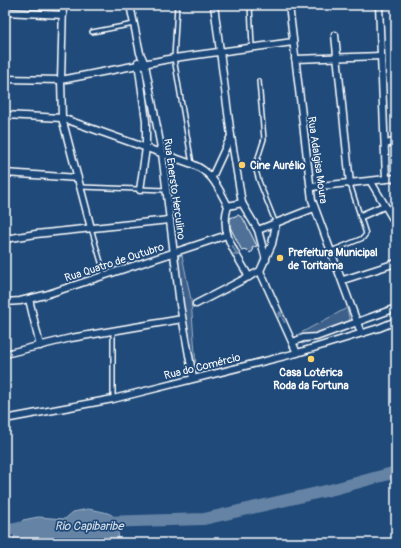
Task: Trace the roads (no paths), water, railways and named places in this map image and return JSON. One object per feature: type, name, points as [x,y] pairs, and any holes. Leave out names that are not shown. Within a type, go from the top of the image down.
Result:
[{"type":"street","points":[[63,5],[61,80],[62,118],[91,228]]},
{"type":"street","name":"Rua Enersto Herculino","points":[[130,5],[140,53],[145,64],[162,153],[182,319],[193,378]]},
{"type":"street","points":[[214,5],[231,136],[242,203],[258,230],[266,260]]},
{"type":"street","name":"Rua Adalgisa Moura","points":[[289,5],[314,208],[330,251],[343,280],[361,333]]},
{"type":"street","points":[[379,5],[386,144],[386,179]]},
{"type":"street","points":[[5,12],[63,15]]},
{"type":"street","points":[[335,35],[350,184]]},
{"type":"street","points":[[5,79],[61,80],[174,58],[293,42]]},
{"type":"street","points":[[140,53],[137,65],[146,120],[146,148],[140,190]]},
{"type":"street","points":[[295,59],[381,56]]},
{"type":"street","points":[[5,115],[62,118],[162,153],[207,171],[212,177],[228,206],[224,219],[227,235],[248,277]]},
{"type":"street","points":[[212,177],[231,136]]},
{"type":"street","points":[[386,144],[396,141]]},
{"type":"street","points":[[5,173],[78,178]]},
{"type":"street","points":[[311,187],[371,182],[396,178]]},
{"type":"street","points":[[371,182],[396,224]]},
{"type":"street","points":[[228,206],[242,203]]},
{"type":"street","points":[[361,216],[384,206]]},
{"type":"street","points":[[258,230],[314,208]]},
{"type":"street","points":[[5,239],[169,220]]},
{"type":"street","points":[[196,304],[260,271],[266,260],[276,224]]},
{"type":"street","name":"Rua Quatro de Outubro","points":[[5,302],[29,299],[105,276],[227,235]]},
{"type":"street","points":[[343,280],[396,263]]},
{"type":"street","points":[[260,271],[297,352]]},
{"type":"street","points":[[29,299],[40,346]]},
{"type":"street","points":[[293,342],[303,338],[316,337],[396,308]]},
{"type":"street","points":[[5,354],[71,338],[182,319]]},
{"type":"street","name":"Rua do Comércio","points":[[7,420],[113,399],[297,352],[396,321]]},
{"type":"lane","points":[[177,5],[174,58],[192,164]]},
{"type":"lane","points":[[250,5],[252,47]]},
{"type":"lane","points":[[92,32],[134,24]]},
{"type":"lane","points":[[259,81],[264,139],[255,167],[276,224]]},
{"type":"lane","points":[[330,251],[363,238],[366,234],[350,184]]},
{"type":"lane","points":[[80,187],[166,190]]},
{"type":"lane","points":[[91,228],[105,276]]},
{"type":"lane","points":[[113,332],[113,399]]},
{"type":"water","name":"Rio Capibaribe","points":[[88,509],[105,512],[114,517],[118,526],[119,543],[12,543],[18,527],[23,520],[38,517],[65,519],[73,512]]},
{"type":"waterway","name":"Rio Capibaribe","points":[[102,522],[204,519],[334,489],[396,472]]},
{"type":"waterway","name":"Rio Capibaribe","points":[[5,531],[33,525]]},
{"type":"place","name":"Cine Aurélio","points":[[242,165]]},
{"type":"place","name":"Prefeitura Municipal de Toritama","points":[[280,258]]},
{"type":"place","name":"Casa Lotérica Roda da Fortuna","points":[[311,359]]}]
